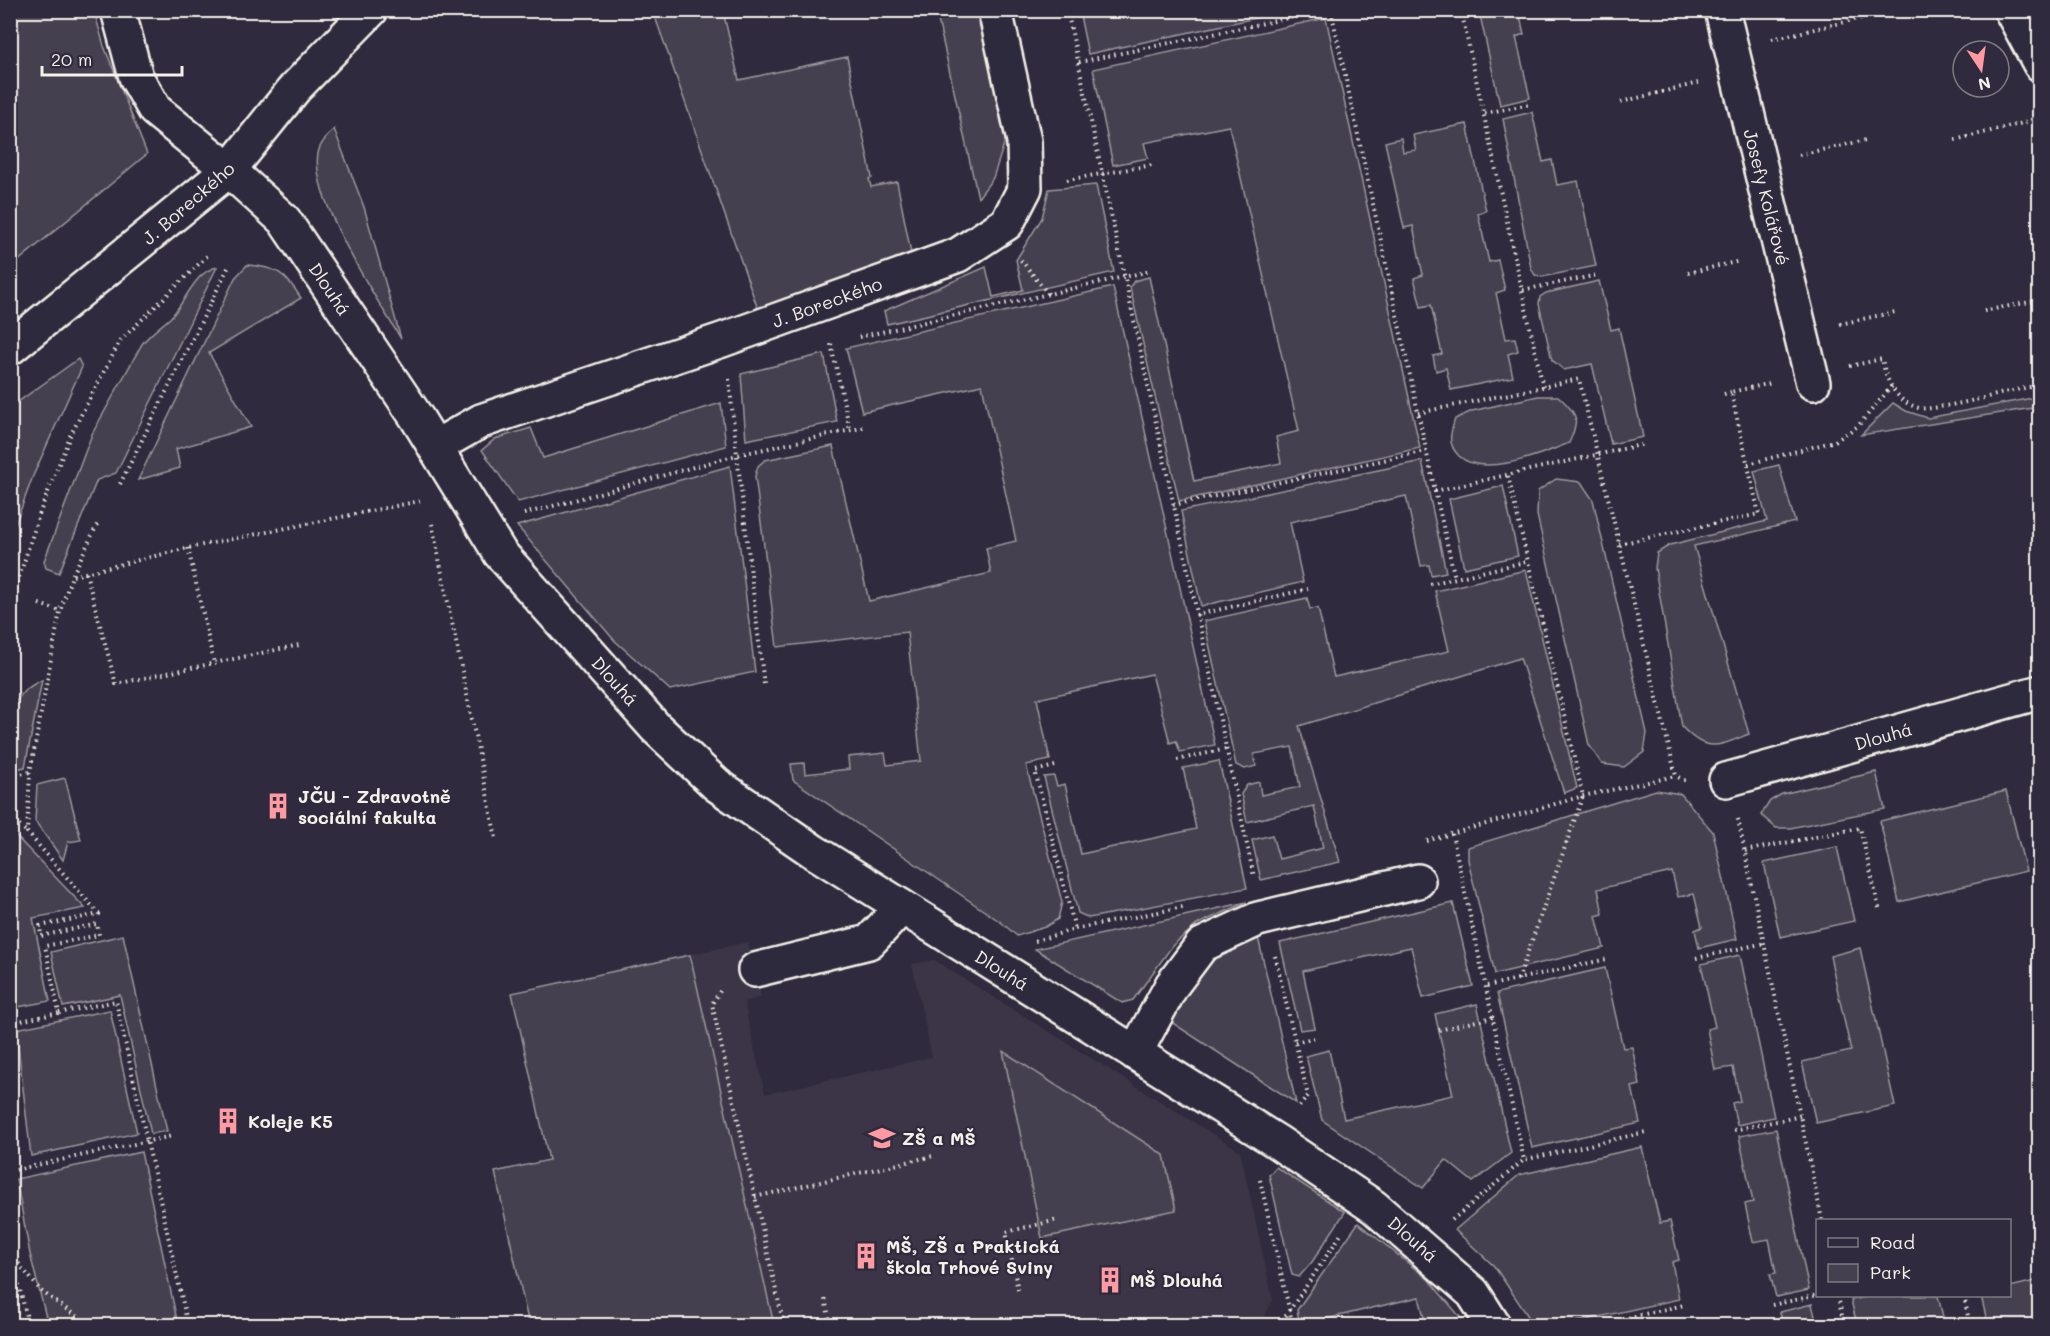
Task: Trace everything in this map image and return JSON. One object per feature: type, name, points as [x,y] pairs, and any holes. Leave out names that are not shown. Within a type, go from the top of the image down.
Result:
[{"type":"street","name":"Dlouhá","points":[[118,10],[136,77],[155,110],[229,170],[284,220],[435,447],[500,553],[656,728],[717,785],[813,851],[1266,1135],[1365,1201],[1422,1246],[1473,1293],[1494,1326]]},
{"type":"street","name":"J. Boreckého","points":[[10,348],[229,170],[295,88],[371,10]]},
{"type":"street","name":"J. Boreckého","points":[[435,447],[481,421],[722,340],[958,255],[1007,223],[1025,188],[1024,141],[995,10]]},
{"type":"street","name":"Josefy Kolářové","points":[[1722,10],[1812,378]]},
{"type":"street","points":[[2011,10],[2040,64]]},
{"type":"street","name":"Dlouhá","points":[[1726,780],[2040,692]]},
{"type":"street","points":[[1135,1053],[1172,985],[1202,945],[1266,917],[1418,881]]},
{"type":"street","points":[[755,970],[869,942],[902,907]]},
{"type":"path","points":[[1067,10],[1257,892],[1266,917],[1308,1096],[1296,1112]]},
{"type":"path","points":[[1079,62],[1329,10],[1455,578]]},
{"type":"path","points":[[1461,10],[1543,387]]},
{"type":"path","points":[[1620,102],[1733,61],[1896,10]]},
{"type":"path","points":[[1485,113],[1531,104]]},
{"type":"path","points":[[1955,140],[2027,122],[2040,116]]},
{"type":"path","points":[[1759,164],[1866,140]]},
{"type":"path","points":[[1101,176],[1152,165]]},
{"type":"path","points":[[1688,273],[1780,251]]},
{"type":"path","points":[[10,606],[40,512],[69,436],[120,341],[207,256]]},
{"type":"path","points":[[120,484],[230,264]]},
{"type":"path","points":[[854,338],[1150,271]]},
{"type":"path","points":[[1523,290],[1598,274]]},
{"type":"path","points":[[1984,311],[2040,300]]},
{"type":"path","points":[[1801,332],[1895,312]]},
{"type":"path","points":[[722,340],[764,685]]},
{"type":"path","points":[[819,346],[842,341]]},
{"type":"path","points":[[831,344],[849,430]]},
{"type":"path","points":[[1724,394],[1812,378],[1882,359],[1896,396],[1920,409],[2029,387],[2040,389]]},
{"type":"path","points":[[1418,413],[1579,379],[1676,776],[1689,782],[1714,778],[1726,780],[1732,792],[1822,1219]]},
{"type":"path","points":[[1748,464],[1835,441],[1858,426],[1892,386]]},
{"type":"path","points":[[1619,544],[1759,514],[1731,392]]},
{"type":"path","points":[[516,516],[737,455],[865,427]]},
{"type":"path","points":[[1435,491],[1645,444]]},
{"type":"path","points":[[1173,505],[1426,452]]},
{"type":"path","points":[[1508,476],[1583,796],[1518,980]]},
{"type":"path","points":[[72,576],[188,548],[427,500]]},
{"type":"path","points":[[27,832],[30,772],[60,611],[72,576],[99,521]]},
{"type":"path","points":[[432,523],[496,838]]},
{"type":"path","points":[[188,548],[214,663]]},
{"type":"path","points":[[1430,584],[1528,561]]},
{"type":"path","points":[[86,573],[116,684],[299,645]]},
{"type":"path","points":[[1196,615],[1308,589]]},
{"type":"path","points":[[39,604],[60,611]]},
{"type":"path","points":[[1177,760],[1226,749]]},
{"type":"path","points":[[1055,766],[1035,771],[1075,929]]},
{"type":"path","points":[[10,776],[30,772]]},
{"type":"path","points":[[10,818],[27,832],[99,914],[40,926],[41,936],[97,924],[99,935],[45,946],[59,1013]]},
{"type":"path","points":[[1745,851],[1860,828],[1880,912]]},
{"type":"path","points":[[1452,834],[1524,1160]]},
{"type":"path","points":[[1696,958],[1765,943]]},
{"type":"path","points":[[1487,986],[1607,959]]},
{"type":"path","points":[[755,970],[736,975],[721,989],[712,1004],[784,1326]]},
{"type":"path","points":[[10,1023],[116,1001],[188,1326]]},
{"type":"path","points":[[1439,1030],[1493,1017]]},
{"type":"path","points":[[1295,1042],[1317,1037]]},
{"type":"path","points":[[1734,1130],[1801,1116]]},
{"type":"path","points":[[1422,1246],[1524,1160],[1646,1132]]},
{"type":"path","points":[[10,1171],[172,1136]]},
{"type":"path","points":[[755,1197],[933,1156]]},
{"type":"path","points":[[1259,1172],[1293,1326]]},
{"type":"path","points":[[1279,1326],[1289,1307],[1365,1201]]},
{"type":"path","points":[[1018,1290],[1006,1232],[1058,1220]]},
{"type":"path","points":[[11,1252],[29,1326]]},
{"type":"path","points":[[11,1252],[40,1291],[90,1326]]},
{"type":"path","points":[[1772,1305],[1816,1295]]},
{"type":"path","points":[[1838,1297],[1844,1326]]},
{"type":"path","points":[[1964,1297],[1970,1326]]},
{"type":"path","points":[[825,1299],[831,1326]]},
{"type":"path","points":[[1593,1326],[1684,1305]]},
{"type":"shaded area","name":"ZŠ a MŠ","points":[[748,942],[761,997],[744,1002],[765,1094],[932,1057],[912,964],[934,960],[1240,1151],[1273,1300],[1260,1326],[529,1325],[495,1172],[549,1160],[512,993]]},
{"type":"green space","points":[[11,10],[94,11],[104,46],[147,154],[11,267]]},
{"type":"green space","points":[[653,11],[723,11],[739,80],[847,57],[872,178],[869,179],[871,187],[897,182],[911,253],[759,312]]},
{"type":"green space","points":[[936,11],[979,11],[1005,141],[993,178],[978,198]]},
{"type":"green space","points":[[1079,11],[1106,11],[1108,17],[1137,11],[1288,11],[1088,54]]},
{"type":"green space","points":[[1479,11],[1519,11],[1524,34],[1516,37],[1530,98],[1500,105]]},
{"type":"green space","points":[[1326,18],[1420,448],[1179,501],[1130,287],[1134,281],[1149,277],[1194,481],[1281,463],[1276,437],[1299,431],[1229,126],[1144,143],[1148,158],[1113,165],[1093,69]]},
{"type":"green space","points":[[1532,112],[1543,162],[1552,160],[1557,185],[1578,181],[1596,266],[1542,277],[1535,275],[1531,268],[1503,119]]},
{"type":"green space","points":[[1467,124],[1486,211],[1478,214],[1489,262],[1498,260],[1505,290],[1496,293],[1506,339],[1515,338],[1518,351],[1508,354],[1513,377],[1451,390],[1446,368],[1436,371],[1433,356],[1442,354],[1431,305],[1421,307],[1414,278],[1423,275],[1413,226],[1404,228],[1385,142],[1401,138],[1403,152],[1416,150],[1413,135]]},
{"type":"green space","points":[[334,129],[364,207],[401,339],[361,273],[332,216],[322,189],[317,166],[320,147]]},
{"type":"green space","points":[[1096,185],[1114,272],[887,324],[884,311],[986,267],[993,297],[1023,290],[1016,260],[1042,218],[1049,189]]},
{"type":"green space","points":[[247,265],[266,267],[279,273],[285,277],[301,298],[209,353],[251,427],[176,449],[180,468],[138,480],[235,278]]},
{"type":"green space","points":[[217,267],[116,473],[97,480],[59,573],[46,568],[44,561],[92,434],[142,344],[176,311],[196,281],[209,270]]},
{"type":"green space","points":[[1599,281],[1611,330],[1619,328],[1643,437],[1611,444],[1592,364],[1564,370],[1552,360],[1539,304],[1540,297],[1546,293]]},
{"type":"green space","points":[[1113,287],[1215,745],[1180,752],[1176,741],[1170,743],[1152,674],[1037,699],[1050,760],[1026,765],[1062,902],[1058,919],[1045,927],[1017,936],[1002,923],[793,780],[791,764],[804,763],[805,774],[849,769],[848,757],[885,753],[887,765],[921,761],[907,632],[777,647],[755,476],[758,466],[765,460],[833,446],[869,601],[991,573],[986,548],[1016,541],[982,385],[862,412],[846,348]]},
{"type":"green space","points":[[824,354],[837,422],[746,440],[741,374]]},
{"type":"green space","points":[[78,359],[82,367],[33,476],[11,536],[11,407]]},
{"type":"green space","points":[[1538,396],[1558,396],[1573,412],[1576,422],[1569,443],[1529,458],[1497,464],[1482,465],[1469,462],[1455,452],[1451,439],[1455,419],[1472,411]]},
{"type":"green space","points":[[2032,398],[2039,400],[2039,407],[1861,435],[1893,403],[1906,411],[1928,418]]},
{"type":"green space","points":[[721,403],[726,446],[518,502],[482,450],[495,439],[531,428],[543,458]]},
{"type":"green space","points":[[1422,461],[1446,572],[1431,575],[1429,565],[1421,566],[1406,496],[1290,522],[1303,582],[1201,606],[1181,511]]},
{"type":"green space","points":[[1779,465],[1795,522],[1694,546],[1749,734],[1721,744],[1706,744],[1691,736],[1682,727],[1655,568],[1657,553],[1670,545],[1767,521],[1754,471]]},
{"type":"green space","points":[[730,466],[755,672],[670,690],[614,640],[517,526]]},
{"type":"green space","points":[[1556,479],[1581,482],[1593,500],[1647,733],[1644,752],[1624,767],[1602,764],[1589,745],[1537,515],[1538,491]]},
{"type":"green space","points":[[1503,486],[1518,556],[1464,568],[1449,499]]},
{"type":"green space","points":[[1526,570],[1577,788],[1564,793],[1520,658],[1299,726],[1340,862],[1261,880],[1252,840],[1272,835],[1279,859],[1323,848],[1314,806],[1247,822],[1241,794],[1247,785],[1259,782],[1261,795],[1300,787],[1292,747],[1254,754],[1256,766],[1245,769],[1236,765],[1204,621],[1307,598],[1310,609],[1318,608],[1334,677],[1449,651],[1435,591]]},
{"type":"green space","points":[[42,680],[25,767],[11,770],[10,730],[14,706],[29,687]]},
{"type":"green space","points":[[1219,761],[1247,888],[1089,918],[1078,913],[1044,777],[1054,776],[1057,786],[1065,784],[1081,854],[1196,829],[1183,768]]},
{"type":"green space","points":[[1876,772],[1885,809],[1790,828],[1776,828],[1761,815],[1770,801],[1782,794]]},
{"type":"green space","points":[[65,778],[81,840],[68,842],[63,860],[35,821],[37,785]]},
{"type":"green space","points":[[1656,790],[1681,794],[1713,832],[1737,939],[1699,948],[1695,930],[1702,927],[1694,894],[1678,897],[1672,872],[1598,889],[1603,914],[1596,916],[1604,948],[1495,974],[1468,860],[1468,847]]},
{"type":"green space","points":[[2006,791],[2026,871],[1899,902],[1880,821]]},
{"type":"green space","points":[[10,830],[85,908],[33,918],[50,1001],[12,1008]]},
{"type":"green space","points":[[1837,847],[1854,921],[1780,937],[1764,863]]},
{"type":"green space","points":[[1247,902],[1198,924],[1173,945],[1133,1000],[1122,1003],[1035,949]]},
{"type":"green space","points":[[1453,903],[1473,986],[1423,998],[1411,947],[1303,971],[1315,1028],[1300,1030],[1280,943]]},
{"type":"green space","points":[[1257,933],[1296,1103],[1171,1022],[1188,987],[1209,958]]},
{"type":"green space","points":[[123,935],[167,1131],[151,1134],[120,995],[63,1007],[51,952]]},
{"type":"green space","points":[[1860,948],[1895,1106],[1816,1123],[1802,1062],[1851,1051],[1830,956]]},
{"type":"green space","points":[[690,955],[774,1325],[529,1325],[495,1172],[549,1160],[512,993]]},
{"type":"green space","points":[[1740,955],[1774,1117],[1737,1125],[1732,1103],[1740,1101],[1733,1067],[1715,1070],[1707,1029],[1715,1027],[1701,964]]},
{"type":"green space","points":[[1605,968],[1623,1048],[1632,1047],[1640,1085],[1632,1087],[1640,1123],[1532,1148],[1497,993]]},
{"type":"green space","points":[[1477,1004],[1511,1153],[1473,1182],[1446,1160],[1423,1188],[1322,1120],[1306,1056],[1329,1050],[1344,1119],[1453,1095],[1435,1014]]},
{"type":"green space","points":[[110,1010],[137,1133],[31,1156],[16,1029]]},
{"type":"green space","points":[[1003,1051],[1164,1155],[1176,1210],[1042,1238]]},
{"type":"green space","points":[[1776,1129],[1809,1290],[1776,1297],[1770,1274],[1776,1273],[1769,1239],[1753,1242],[1745,1204],[1753,1202],[1739,1136]]},
{"type":"green space","points":[[1642,1147],[1660,1223],[1670,1221],[1679,1260],[1672,1262],[1679,1299],[1563,1325],[1534,1325],[1494,1266],[1455,1230],[1519,1175]]},
{"type":"green space","points":[[141,1152],[178,1325],[48,1325],[30,1254],[16,1179]]},
{"type":"green space","points":[[1276,1167],[1345,1212],[1312,1262],[1299,1277],[1292,1275],[1269,1175]]},
{"type":"green space","points":[[1358,1223],[1428,1279],[1467,1325],[1426,1325],[1419,1297],[1300,1325],[1297,1310]]},
{"type":"green space","points":[[2039,1280],[2039,1325],[1988,1325],[1981,1297],[2011,1297],[2011,1287]]},
{"type":"green space","points":[[1868,1297],[1938,1297],[1945,1325],[1857,1325],[1851,1300]]},
{"type":"green space","points":[[1812,1304],[1817,1325],[1783,1325],[1780,1312]]},
{"type":"place","name":"JČU - Zdravotně sociální fakulta","points":[[278,806]]},
{"type":"place","name":"Koleje K5","points":[[228,1121]]},
{"type":"place","name":"ZŠ a MŠ","points":[[882,1138]]},
{"type":"place","name":"MŠ, ZŠ a Praktická škola Trhové Sviny","points":[[866,1256]]},
{"type":"place","name":"MŠ Dlouhá","points":[[1110,1280]]}]
